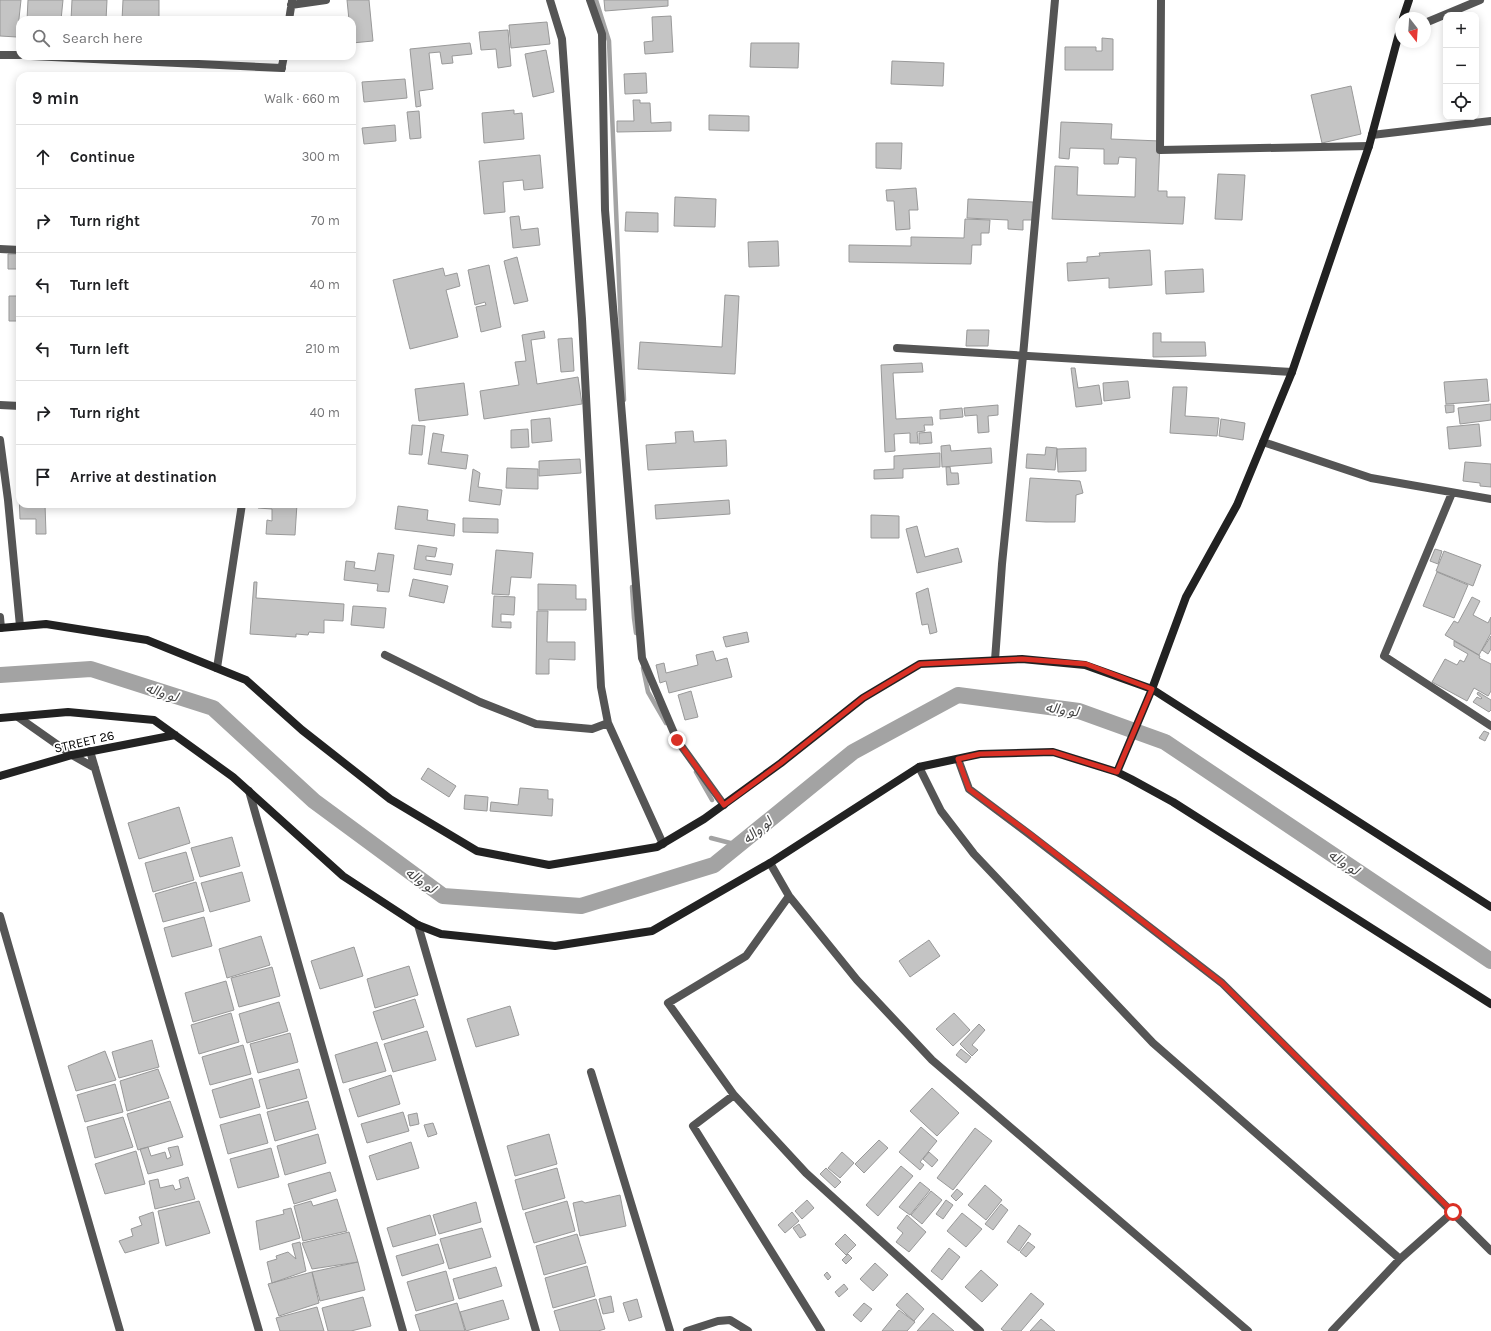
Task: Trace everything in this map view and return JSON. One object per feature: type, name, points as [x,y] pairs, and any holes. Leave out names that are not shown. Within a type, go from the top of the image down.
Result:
[{"type":"street","points":[[290,16],[292,3],[326,0]]},
{"type":"street","points":[[550,0],[562,39],[582,319],[601,687],[608,723],[663,844]]},
{"type":"street","points":[[590,0],[602,34],[605,210],[642,658],[677,740],[724,805]]},
{"type":"street","points":[[995,660],[1002,564],[1024,356],[1055,0]]},
{"type":"street","points":[[1161,0],[1160,150],[1369,146]]},
{"type":"street","points":[[1405,12],[1409,0]]},
{"type":"street","points":[[1431,20],[1480,0]]},
{"type":"street","points":[[1117,772],[1152,689],[1186,597],[1237,505],[1292,372],[1369,146],[1396,48]]},
{"type":"street","points":[[0,54],[16,56]]},
{"type":"street","points":[[94,60],[281,72],[283,60]]},
{"type":"street","points":[[1372,135],[1491,121]]},
{"type":"street","points":[[0,249],[16,250]]},
{"type":"street","points":[[897,348],[1292,372]]},
{"type":"street","points":[[0,405],[16,406]]},
{"type":"street","points":[[0,440],[8,500],[20,626]]},
{"type":"street","points":[[1263,442],[1371,478],[1491,499]]},
{"type":"street","points":[[1452,493],[1384,656],[1491,726]]},
{"type":"street","points":[[218,668],[241,508]]},
{"type":"street","points":[[0,617],[1,628],[46,624],[147,640],[246,680],[302,730],[390,799],[477,850],[549,865],[657,847],[663,844],[724,805],[781,763],[863,698],[920,664],[1022,659],[1086,664],[1152,689],[1491,907]]},
{"type":"street","points":[[385,655],[480,702],[536,724],[592,729],[608,723]]},
{"type":"street","points":[[0,718],[68,712],[154,720],[249,790],[343,876],[418,925],[441,934],[555,946],[652,931],[770,863],[919,767],[980,754],[1053,752],[1117,772],[1131,778],[1173,802],[1491,1004]]},
{"type":"street","points":[[18,717],[72,755],[95,768]]},
{"type":"street","name":"STREET 26","points":[[0,776],[72,755],[175,735]]},
{"type":"street","points":[[90,751],[259,1331]]},
{"type":"street","points":[[958,759],[969,789],[1030,834],[1222,983],[1491,1251]]},
{"type":"street","points":[[919,767],[941,811],[974,854],[1153,1042],[1400,1259]]},
{"type":"street","points":[[249,790],[403,1331]]},
{"type":"street","points":[[770,863],[789,896],[857,980],[932,1060],[1248,1331]]},
{"type":"street","points":[[789,896],[746,956],[668,1003],[734,1095],[806,1173],[980,1331]]},
{"type":"street","points":[[0,916],[120,1331]]},
{"type":"street","points":[[418,925],[536,1331]]},
{"type":"street","points":[[591,1072],[670,1331]]},
{"type":"street","points":[[734,1095],[693,1126],[821,1331]]},
{"type":"street","points":[[1332,1331],[1400,1259],[1453,1212]]},
{"type":"street","points":[[687,1331],[718,1321],[730,1320],[748,1331]]},
{"type":"building","points":[[0,0],[21,0],[19,16],[16,16],[16,37],[0,36]]},
{"type":"building","points":[[28,0],[63,0],[61,16],[27,16]]},
{"type":"building","points":[[72,0],[107,0],[106,16],[71,16]]},
{"type":"building","points":[[123,0],[159,0],[159,16],[122,16]]},
{"type":"building","points":[[347,0],[369,0],[373,41],[356,43],[356,16],[349,16]]},
{"type":"building","points":[[604,0],[668,0],[668,6],[605,11]]},
{"type":"building","points":[[671,16],[673,52],[645,54],[644,42],[653,41],[652,17]]},
{"type":"building","points":[[547,22],[550,44],[511,48],[509,25]]},
{"type":"building","points":[[508,30],[511,66],[498,68],[496,49],[481,50],[479,32]]},
{"type":"building","points":[[1102,38],[1113,39],[1113,70],[1065,70],[1065,47],[1096,47],[1096,51],[1102,51]]},
{"type":"building","points":[[470,43],[472,54],[452,56],[453,63],[442,64],[440,52],[429,53],[433,89],[419,91],[421,106],[416,107],[410,49]]},
{"type":"building","points":[[751,43],[799,43],[798,68],[750,67]]},
{"type":"building","points":[[546,50],[554,92],[533,97],[525,54]]},
{"type":"building","points":[[892,61],[944,63],[943,86],[891,84]]},
{"type":"building","points":[[646,73],[647,93],[625,94],[624,74]]},
{"type":"building","points":[[405,79],[407,98],[364,102],[362,82]]},
{"type":"building","points":[[1351,86],[1361,134],[1322,143],[1311,95]]},
{"type":"building","points":[[633,100],[640,100],[640,103],[650,103],[651,123],[671,122],[671,131],[617,132],[617,121],[634,121]]},
{"type":"building","points":[[514,110],[514,114],[522,113],[524,139],[484,143],[482,113]]},
{"type":"building","points":[[419,111],[421,138],[410,139],[407,112]]},
{"type":"building","points":[[709,115],[749,116],[749,131],[709,130]]},
{"type":"building","points":[[1061,122],[1112,124],[1111,139],[1160,141],[1158,191],[1167,191],[1167,197],[1185,197],[1183,224],[1052,219],[1055,166],[1078,167],[1077,195],[1135,197],[1136,158],[1119,157],[1118,164],[1104,164],[1104,149],[1070,148],[1069,159],[1059,158]]},
{"type":"building","points":[[395,125],[396,141],[364,144],[362,128]]},
{"type":"building","points":[[876,143],[902,143],[901,169],[876,168]]},
{"type":"building","points":[[540,155],[543,188],[524,190],[523,180],[503,182],[505,212],[484,214],[479,161]]},
{"type":"building","points":[[1218,174],[1245,175],[1242,220],[1215,219]]},
{"type":"building","points":[[916,188],[918,210],[909,210],[910,229],[896,230],[894,201],[887,201],[886,190]]},
{"type":"building","points":[[675,197],[716,199],[715,227],[674,226]]},
{"type":"building","points":[[968,199],[1033,202],[1032,220],[1023,220],[1023,230],[1008,229],[1008,220],[967,218]]},
{"type":"building","points":[[626,212],[658,213],[658,232],[625,231]]},
{"type":"building","points":[[519,216],[521,230],[538,228],[540,245],[513,248],[510,217]]},
{"type":"building","points":[[965,219],[990,220],[989,233],[981,233],[981,245],[972,245],[971,264],[849,262],[849,245],[911,246],[911,237],[964,238]]},
{"type":"building","points":[[778,241],[779,266],[749,267],[748,242]]},
{"type":"building","points":[[1150,250],[1152,285],[1109,288],[1109,278],[1068,281],[1067,263],[1087,262],[1087,257],[1100,256],[1099,253]]},
{"type":"building","points":[[8,254],[16,254],[16,269],[8,269]]},
{"type":"building","points":[[517,257],[528,301],[514,304],[504,261]]},
{"type":"building","points":[[489,265],[501,327],[481,332],[476,307],[486,305],[485,302],[475,305],[468,270]]},
{"type":"building","points":[[443,268],[445,276],[457,273],[460,286],[446,290],[458,337],[410,349],[393,280]]},
{"type":"building","points":[[1203,269],[1204,292],[1166,294],[1165,271]]},
{"type":"building","points":[[725,295],[739,296],[735,374],[638,369],[640,342],[722,347]]},
{"type":"building","points":[[9,296],[16,296],[16,321],[9,321]]},
{"type":"building","points":[[967,330],[989,330],[988,346],[966,346]]},
{"type":"building","points":[[544,331],[545,338],[531,340],[537,384],[578,377],[582,404],[484,419],[480,391],[519,385],[515,362],[526,361],[522,335]]},
{"type":"building","points":[[1153,333],[1161,333],[1161,342],[1205,342],[1206,356],[1153,357]]},
{"type":"building","points":[[572,338],[574,371],[561,372],[558,339]]},
{"type":"building","points":[[922,363],[923,372],[893,373],[896,419],[932,417],[933,425],[924,425],[925,431],[917,432],[918,443],[910,443],[910,433],[894,434],[895,451],[885,452],[881,365]]},
{"type":"building","points":[[1071,368],[1075,368],[1078,388],[1099,385],[1102,404],[1076,407]]},
{"type":"building","points":[[1487,379],[1489,401],[1446,404],[1444,382]]},
{"type":"building","points":[[1128,381],[1130,398],[1104,401],[1103,383]]},
{"type":"building","points":[[464,383],[468,415],[419,421],[415,389]]},
{"type":"building","points":[[1173,387],[1187,387],[1185,416],[1219,418],[1217,436],[1170,433]]},
{"type":"building","points":[[1491,404],[1491,420],[1460,424],[1458,408]]},
{"type":"building","points":[[998,405],[998,415],[988,416],[989,432],[978,433],[977,415],[965,416],[964,408]]},
{"type":"building","points":[[1445,405],[1454,405],[1454,412],[1446,413]]},
{"type":"building","points":[[962,408],[963,417],[940,419],[940,410]]},
{"type":"building","points":[[550,418],[552,441],[532,443],[531,420]]},
{"type":"building","points":[[1221,419],[1245,423],[1243,440],[1219,436]]},
{"type":"building","points":[[1479,424],[1481,446],[1449,449],[1447,427]]},
{"type":"building","points":[[412,425],[425,426],[422,455],[409,454]]},
{"type":"building","points":[[528,429],[529,447],[511,448],[511,430]]},
{"type":"building","points":[[693,431],[694,442],[726,440],[727,466],[648,470],[646,445],[676,443],[675,432]]},
{"type":"building","points":[[931,432],[932,443],[919,444],[919,433]]},
{"type":"building","points":[[433,433],[444,435],[441,452],[468,455],[466,469],[428,464]]},
{"type":"building","points":[[950,445],[951,451],[991,448],[992,463],[942,467],[941,446]]},
{"type":"building","points":[[1046,447],[1057,448],[1055,470],[1026,468],[1027,454],[1045,455]]},
{"type":"building","points":[[1086,448],[1086,471],[1058,472],[1057,449]]},
{"type":"building","points":[[940,453],[940,467],[903,469],[903,478],[874,479],[874,470],[894,469],[894,456]]},
{"type":"building","points":[[580,459],[581,473],[539,476],[539,461]]},
{"type":"building","points":[[1465,462],[1491,464],[1491,487],[1480,486],[1480,483],[1463,481]]},
{"type":"building","points":[[946,467],[950,467],[951,473],[958,473],[959,484],[947,485]]},
{"type":"building","points":[[507,468],[538,469],[538,489],[506,488]]},
{"type":"building","points":[[473,469],[480,473],[478,487],[502,490],[500,505],[469,501]]},
{"type":"building","points":[[1030,478],[1080,481],[1083,493],[1076,495],[1075,522],[1026,521]]},
{"type":"building","points":[[729,500],[730,514],[656,519],[655,505]]},
{"type":"building","points":[[398,506],[428,510],[427,520],[455,524],[454,536],[395,529]]},
{"type":"building","points":[[20,508],[45,508],[46,534],[36,534],[36,519],[20,519]]},
{"type":"building","points":[[258,508],[297,508],[295,535],[266,534],[267,520],[272,521],[272,509]]},
{"type":"building","points":[[871,515],[899,516],[899,538],[871,538]]},
{"type":"building","points":[[463,518],[498,519],[498,533],[463,532]]},
{"type":"building","points":[[917,526],[925,557],[958,548],[962,562],[917,573],[906,529]]},
{"type":"building","points":[[418,545],[437,548],[435,557],[426,556],[426,560],[453,564],[451,575],[414,569]]},
{"type":"building","points":[[1435,549],[1442,551],[1438,564],[1430,561]]},
{"type":"building","points":[[496,550],[533,553],[531,578],[511,577],[509,595],[492,594]]},
{"type":"building","points":[[1444,551],[1481,565],[1473,586],[1436,571]]},
{"type":"building","points":[[378,553],[394,555],[389,592],[377,591],[378,584],[344,580],[346,561],[355,562],[354,568],[375,571]]},
{"type":"building","points":[[1437,572],[1468,585],[1454,618],[1423,606]]},
{"type":"building","points":[[413,579],[448,586],[444,603],[409,596]]},
{"type":"building","points":[[254,582],[257,582],[256,598],[344,604],[343,621],[324,620],[324,633],[309,632],[308,635],[296,634],[296,637],[250,634]]},
{"type":"building","points":[[538,584],[576,585],[576,599],[586,599],[586,610],[538,610]]},
{"type":"building","points":[[928,588],[937,632],[930,634],[928,624],[922,625],[916,593]]},
{"type":"building","points":[[494,596],[515,597],[514,615],[501,614],[501,622],[511,622],[511,628],[492,627]]},
{"type":"building","points":[[1472,597],[1480,601],[1473,615],[1488,623],[1491,617],[1491,633],[1479,655],[1445,635],[1454,621],[1458,623]]},
{"type":"building","points":[[353,606],[386,608],[384,628],[351,625]]},
{"type":"building","points":[[537,611],[548,611],[547,642],[575,642],[575,660],[549,659],[549,674],[536,674]]},
{"type":"building","points":[[747,632],[749,642],[726,647],[723,637]]},
{"type":"building","points":[[1491,636],[1491,649],[1488,654],[1482,650]]},
{"type":"building","points":[[1454,641],[1480,656],[1479,658],[1491,664],[1491,691],[1488,696],[1474,688],[1467,701],[1432,682],[1445,659],[1457,665],[1460,660],[1464,662],[1468,654],[1454,646]]},
{"type":"building","points":[[713,651],[716,661],[727,658],[732,677],[669,693],[666,681],[660,683],[656,665],[664,663],[666,673],[698,665],[696,655]]},
{"type":"building","points":[[691,691],[698,717],[685,720],[678,695]]},
{"type":"building","points":[[1478,692],[1491,700],[1491,710],[1489,712],[1473,702],[1477,697],[1482,698],[1477,694]]},
{"type":"building","points":[[1484,731],[1489,733],[1485,741],[1479,738]]},
{"type":"building","points":[[428,768],[456,786],[449,797],[421,779]]},
{"type":"building","points":[[520,788],[548,790],[548,799],[553,799],[552,816],[490,811],[491,802],[518,805]]},
{"type":"building","points":[[465,795],[488,797],[487,811],[464,809]]},
{"type":"building","points":[[179,807],[190,843],[139,859],[128,823]]},
{"type":"building","points":[[232,837],[240,866],[200,877],[191,848]]},
{"type":"building","points":[[186,852],[194,880],[153,892],[145,863]]},
{"type":"building","points":[[242,872],[250,901],[210,912],[201,883]]},
{"type":"building","points":[[196,882],[204,911],[163,922],[155,894]]},
{"type":"building","points":[[204,917],[212,946],[172,957],[164,928]]},
{"type":"building","points":[[261,936],[270,965],[227,978],[219,949]]},
{"type":"building","points":[[929,940],[940,956],[910,977],[899,961]]},
{"type":"building","points":[[354,947],[363,976],[320,989],[311,961]]},
{"type":"building","points":[[409,966],[418,995],[375,1008],[367,979]]},
{"type":"building","points":[[272,967],[280,996],[239,1007],[231,978]]},
{"type":"building","points":[[226,981],[234,1010],[193,1022],[185,993]]},
{"type":"building","points":[[415,999],[424,1027],[382,1040],[373,1012]]},
{"type":"building","points":[[279,1002],[288,1031],[247,1043],[239,1014]]},
{"type":"building","points":[[510,1006],[519,1035],[476,1047],[467,1019]]},
{"type":"building","points":[[231,1013],[239,1042],[199,1054],[191,1025]]},
{"type":"building","points":[[954,1013],[970,1030],[953,1046],[936,1029]]},
{"type":"building","points":[[979,1024],[985,1030],[972,1045],[978,1050],[972,1056],[960,1044]]},
{"type":"building","points":[[427,1031],[436,1060],[393,1072],[384,1044]]},
{"type":"building","points":[[290,1033],[298,1062],[258,1073],[250,1044]]},
{"type":"building","points":[[152,1040],[159,1067],[119,1078],[112,1052]]},
{"type":"building","points":[[377,1042],[386,1071],[343,1083],[335,1055]]},
{"type":"building","points":[[243,1045],[251,1074],[210,1085],[202,1057]]},
{"type":"building","points":[[961,1049],[971,1057],[966,1063],[956,1055]]},
{"type":"building","points":[[105,1051],[116,1080],[76,1091],[68,1066]]},
{"type":"building","points":[[158,1069],[169,1098],[127,1111],[120,1081]]},
{"type":"building","points":[[299,1069],[307,1098],[267,1109],[259,1080]]},
{"type":"building","points":[[391,1075],[400,1104],[358,1117],[349,1089]]},
{"type":"building","points":[[252,1078],[260,1107],[220,1118],[212,1090]]},
{"type":"building","points":[[115,1084],[123,1112],[85,1122],[77,1095]]},
{"type":"building","points":[[932,1088],[959,1113],[937,1136],[910,1111]]},
{"type":"building","points":[[170,1101],[183,1137],[138,1150],[127,1114]]},
{"type":"building","points":[[308,1101],[316,1129],[275,1141],[267,1112]]},
{"type":"building","points":[[403,1112],[409,1131],[367,1143],[361,1124]]},
{"type":"building","points":[[417,1113],[419,1124],[410,1126],[408,1115]]},
{"type":"building","points":[[260,1114],[268,1143],[228,1154],[220,1125]]},
{"type":"building","points":[[123,1117],[133,1147],[95,1158],[87,1127]]},
{"type":"building","points":[[433,1123],[437,1134],[428,1137],[424,1125]]},
{"type":"building","points":[[921,1127],[937,1141],[920,1162],[924,1165],[920,1170],[899,1152]]},
{"type":"building","points":[[975,1128],[992,1141],[953,1190],[937,1178]]},
{"type":"building","points":[[318,1134],[326,1163],[285,1175],[277,1146]]},
{"type":"building","points":[[549,1134],[557,1164],[515,1176],[507,1146]]},
{"type":"building","points":[[879,1140],[888,1148],[864,1173],[855,1164]]},
{"type":"building","points":[[411,1142],[419,1168],[377,1180],[369,1156]]},
{"type":"building","points":[[178,1146],[183,1165],[148,1174],[140,1149],[148,1147],[151,1156],[165,1152],[167,1159],[171,1157],[168,1148]]},
{"type":"building","points":[[271,1148],[279,1177],[238,1188],[230,1159]]},
{"type":"building","points":[[136,1151],[145,1184],[105,1194],[95,1164]]},
{"type":"building","points":[[842,1152],[854,1163],[840,1178],[828,1168]]},
{"type":"building","points":[[929,1152],[938,1160],[932,1167],[923,1159]]},
{"type":"building","points":[[901,1166],[913,1176],[878,1216],[866,1205]]},
{"type":"building","points":[[557,1168],[565,1198],[523,1210],[515,1180]]},
{"type":"building","points":[[826,1168],[841,1182],[835,1188],[820,1174]]},
{"type":"building","points":[[330,1172],[336,1191],[294,1204],[288,1184]]},
{"type":"building","points":[[188,1177],[195,1199],[155,1209],[149,1181],[158,1179],[160,1188],[173,1185],[175,1190],[181,1188],[179,1180]]},
{"type":"building","points":[[920,1182],[930,1190],[910,1215],[899,1207]]},
{"type":"building","points":[[985,1185],[1002,1200],[986,1220],[968,1205]]},
{"type":"building","points":[[957,1189],[963,1194],[956,1201],[951,1196]]},
{"type":"building","points":[[931,1191],[942,1200],[922,1224],[911,1215]]},
{"type":"building","points":[[620,1195],[626,1226],[580,1236],[573,1203],[582,1201],[585,1203]]},
{"type":"building","points":[[337,1199],[347,1231],[303,1241],[294,1206],[311,1201],[313,1206]]},
{"type":"building","points":[[807,1200],[814,1208],[802,1219],[795,1211]]},
{"type":"building","points":[[946,1200],[953,1205],[943,1219],[936,1214]]},
{"type":"building","points":[[199,1201],[210,1233],[166,1246],[158,1211]]},
{"type":"building","points":[[567,1201],[575,1231],[534,1243],[525,1213]]},
{"type":"building","points":[[476,1202],[481,1222],[439,1234],[433,1215]]},
{"type":"building","points":[[1001,1204],[1008,1210],[993,1230],[985,1224]]},
{"type":"building","points":[[291,1208],[300,1238],[260,1250],[256,1221],[284,1214],[283,1210]]},
{"type":"building","points":[[153,1212],[159,1243],[125,1253],[119,1241],[133,1236],[131,1229],[142,1225],[139,1217]]},
{"type":"building","points":[[792,1212],[799,1221],[785,1233],[778,1225]]},
{"type":"building","points":[[962,1213],[982,1229],[966,1247],[947,1231]]},
{"type":"building","points":[[430,1215],[436,1235],[393,1247],[387,1228]]},
{"type":"building","points":[[907,1215],[926,1232],[909,1252],[896,1242],[903,1233],[897,1228]]},
{"type":"building","points":[[799,1224],[806,1235],[800,1238],[793,1228]]},
{"type":"building","points":[[1019,1225],[1031,1234],[1019,1251],[1007,1242]]},
{"type":"building","points":[[482,1228],[491,1257],[449,1269],[440,1239]]},
{"type":"building","points":[[349,1232],[358,1262],[312,1269],[302,1243]]},
{"type":"building","points":[[577,1234],[586,1263],[544,1275],[536,1246]]},
{"type":"building","points":[[845,1234],[856,1245],[846,1255],[835,1244]]},
{"type":"building","points":[[300,1242],[306,1271],[272,1283],[267,1262],[277,1259],[276,1256],[288,1252],[296,1259],[292,1244]]},
{"type":"building","points":[[1028,1242],[1035,1247],[1026,1257],[1020,1252]]},
{"type":"building","points":[[438,1244],[444,1263],[402,1276],[396,1256]]},
{"type":"building","points":[[949,1248],[960,1257],[942,1280],[931,1271]]},
{"type":"building","points":[[848,1254],[852,1258],[846,1264],[842,1260]]},
{"type":"building","points":[[358,1262],[365,1290],[320,1301],[312,1272]]},
{"type":"building","points":[[875,1263],[888,1275],[873,1291],[860,1279]]},
{"type":"building","points":[[587,1266],[595,1296],[553,1308],[545,1278]]},
{"type":"building","points":[[496,1267],[502,1286],[459,1299],[453,1279]]},
{"type":"building","points":[[981,1270],[998,1285],[982,1302],[965,1287]]},
{"type":"building","points":[[446,1271],[454,1300],[416,1311],[407,1282]]},
{"type":"building","points":[[312,1272],[319,1303],[279,1316],[268,1284]]},
{"type":"building","points":[[827,1272],[831,1277],[828,1280],[824,1275]]},
{"type":"building","points":[[844,1284],[848,1289],[839,1297],[835,1292]]},
{"type":"building","points":[[907,1293],[924,1309],[914,1321],[896,1305]]},
{"type":"building","points":[[1031,1293],[1044,1304],[1021,1331],[1004,1331],[1001,1329]]},
{"type":"building","points":[[611,1296],[614,1312],[603,1314],[599,1299]]},
{"type":"building","points":[[363,1297],[371,1326],[351,1331],[328,1331],[322,1308]]},
{"type":"building","points":[[596,1299],[605,1329],[598,1331],[560,1331],[554,1311]]},
{"type":"building","points":[[637,1299],[642,1317],[629,1321],[623,1303]]},
{"type":"building","points":[[503,1300],[509,1319],[466,1331],[460,1312]]},
{"type":"building","points":[[457,1303],[465,1331],[420,1331],[415,1315]]},
{"type":"building","points":[[864,1303],[872,1309],[861,1322],[853,1315]]},
{"type":"building","points":[[317,1307],[324,1331],[280,1331],[276,1318]]},
{"type":"building","points":[[899,1310],[915,1322],[907,1331],[882,1331]]},
{"type":"building","points":[[933,1313],[954,1331],[917,1331]]},
{"type":"building","points":[[1041,1319],[1055,1331],[1030,1331]]},
{"type":"waterway","points":[[596,0],[609,41],[624,400]]},
{"type":"waterway","points":[[632,587],[636,633]]},
{"type":"waterway","points":[[643,668],[648,692],[666,723]]},
{"type":"waterway","name":"لو واله","points":[[0,675],[91,669],[213,708],[314,801],[443,896],[581,906],[714,865],[853,752],[958,695],[1079,711],[1165,742],[1491,961]]},
{"type":"waterway","points":[[696,772],[712,800]]},
{"type":"waterway","points":[[711,838],[738,845]]},
{"type":"route","points":[[677,740],[724,805],[781,763],[863,698],[920,664],[1022,659],[1086,664],[1152,689],[1117,772],[1053,752],[980,754],[958,759],[969,789],[1030,834],[1222,983],[1453,1212]]}]
